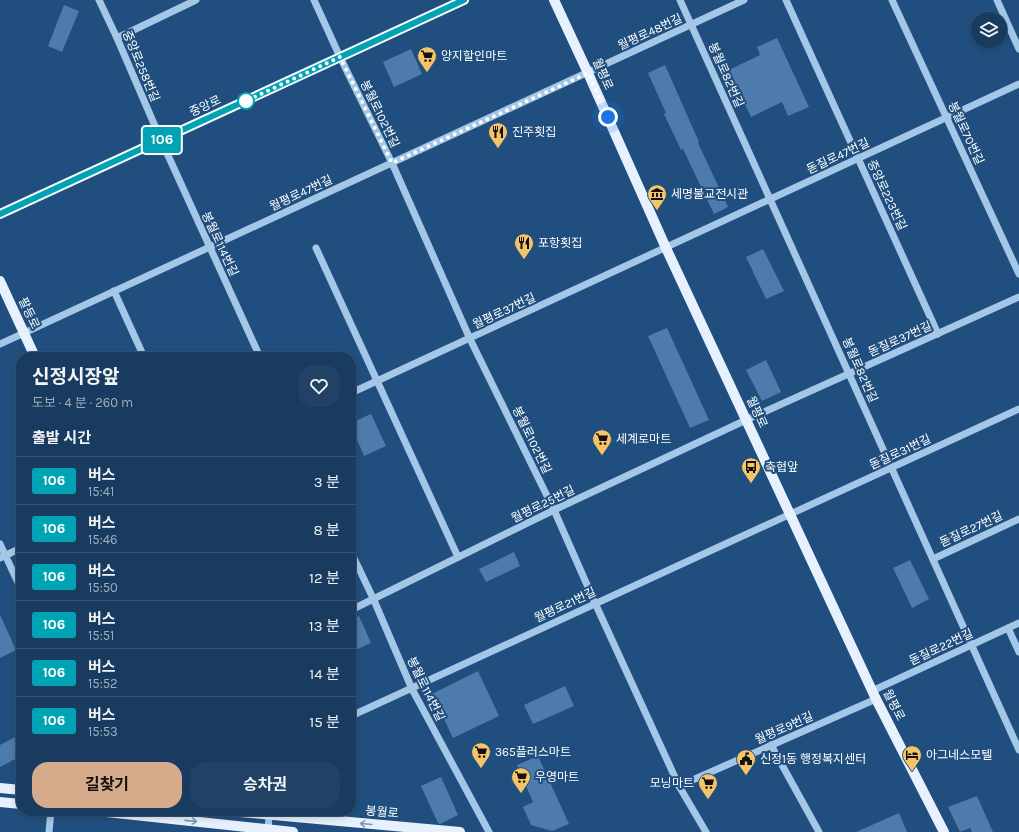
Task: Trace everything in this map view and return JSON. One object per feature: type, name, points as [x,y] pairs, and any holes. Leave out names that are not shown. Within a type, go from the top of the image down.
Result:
[{"type":"main road","name":"중앙로","points":[[0,214],[464,0]]},
{"type":"main road","name":"월평로","points":[[554,0],[666,248],[789,514],[874,695],[944,832]]},
{"type":"main road","name":"팔등로","points":[[0,281],[33,352]]},
{"type":"main road","points":[[1,787],[16,789]]},
{"type":"main road","points":[[0,802],[16,804]]},
{"type":"main road","points":[[140,816],[268,831],[292,832]]},
{"type":"main road","name":"봉월로","points":[[280,816],[460,832]]},
{"type":"street","name":"중앙로258번길","points":[[99,0],[161,140]]},
{"type":"street","points":[[117,38],[196,0]]},
{"type":"street","name":"봉월로102번길","points":[[314,0],[392,163],[470,339],[554,510],[679,786],[706,832]]},
{"type":"street","name":"봉월로82번길","points":[[680,0],[1019,750]]},
{"type":"street","name":"월평로48번길","points":[[588,73],[744,0]]},
{"type":"street","name":"중앙로223번길","points":[[786,0],[938,334]]},
{"type":"street","name":"봉월로70번길","points":[[892,0],[1019,274]]},
{"type":"street","points":[[996,0],[1019,49]]},
{"type":"street","name":"월평로47번길","points":[[0,344],[588,73]]},
{"type":"street","name":"돋질로47번길","points":[[666,248],[1019,84]]},
{"type":"street","name":"봉월로114번길","points":[[161,140],[258,352]]},
{"type":"street","points":[[316,248],[458,557]]},
{"type":"street","name":"월평로37번길","points":[[356,392],[666,248]]},
{"type":"street","points":[[114,292],[142,352]]},
{"type":"street","name":"돋질로37번길","points":[[746,420],[1019,297]]},
{"type":"street","name":"돋질로31번길","points":[[789,514],[1019,409]]},
{"type":"street","name":"월평로25번길","points":[[356,607],[554,510],[746,420]]},
{"type":"street","name":"월평로21번길","points":[[356,714],[789,514]]},
{"type":"street","name":"돋질로27번길","points":[[933,559],[1019,520]]},
{"type":"street","points":[[0,544],[3,557],[16,580]]},
{"type":"street","points":[[3,557],[16,550]]},
{"type":"street","name":"봉월로114번길","points":[[356,562],[412,689],[489,832]]},
{"type":"street","name":"돋질로22번길","points":[[874,695],[1019,623]]},
{"type":"street","points":[[1008,628],[1019,652]]},
{"type":"street","name":"월평로9번길","points":[[679,786],[771,745],[874,695]]},
{"type":"street","points":[[771,745],[819,832]]},
{"type":"street","points":[[48,832],[50,816]]},
{"type":"street","points":[[268,831],[269,816]]},
{"type":"building","points":[[64,5],[79,11],[62,52],[48,46]]},
{"type":"building","points":[[777,38],[809,107],[788,116],[782,102],[751,117],[729,70],[760,55],[757,47]]},
{"type":"building","points":[[411,49],[422,74],[394,87],[383,62]]},
{"type":"building","points":[[665,65],[699,142],[698,143],[728,207],[714,214],[683,149],[681,150],[664,114],[666,113],[648,73]]},
{"type":"building","points":[[763,249],[784,291],[766,299],[746,257]]},
{"type":"building","points":[[667,328],[709,420],[690,428],[648,336]]},
{"type":"building","points":[[766,360],[781,392],[762,401],[746,370]]},
{"type":"building","points":[[371,414],[386,446],[364,456],[356,438],[356,421]]},
{"type":"building","points":[[514,552],[520,566],[486,582],[479,569]]},
{"type":"building","points":[[910,560],[929,599],[912,608],[893,568]]},
{"type":"building","points":[[0,615],[16,650],[0,658]]},
{"type":"building","points":[[359,616],[371,643],[356,650],[356,618]]},
{"type":"building","points":[[478,671],[499,716],[453,738],[432,694]]},
{"type":"building","points":[[565,686],[574,706],[533,724],[524,705]]},
{"type":"building","points":[[16,737],[16,759],[0,767],[0,745]]},
{"type":"building","points":[[538,756],[569,824],[552,831],[531,825],[523,807],[533,802],[517,765]]},
{"type":"building","points":[[441,777],[458,815],[440,824],[438,823],[421,786]]},
{"type":"building","points":[[977,796],[993,832],[972,832],[970,828],[960,832],[948,807]]},
{"type":"building","points":[[899,813],[907,832],[856,832]]},
{"type":"bus line","name":"106","points":[[0,214],[464,0]]},
{"type":"place","name":"양지할인마트","points":[[427,73]]},
{"type":"place","name":"진주횟집","points":[[498,149]]},
{"type":"place","name":"세명불교전시관","points":[[657,211]]},
{"type":"place","name":"포항횟집","points":[[524,260]]},
{"type":"place","name":"세계로마트","points":[[602,456]]},
{"type":"place","name":"축협앞","points":[[751,484]]},
{"type":"place","name":"365플러스마트","points":[[481,769]]},
{"type":"place","name":"아그네스모텔","points":[[912,772]]},
{"type":"place","name":"신정1동 행정복지센터","points":[[746,776]]},
{"type":"place","name":"우영마트","points":[[521,794]]},
{"type":"place","name":"모닝마트","points":[[708,800]]},
{"type":"route","points":[[246,101],[244,102],[340,57],[392,163],[588,73],[608,117]]}]
